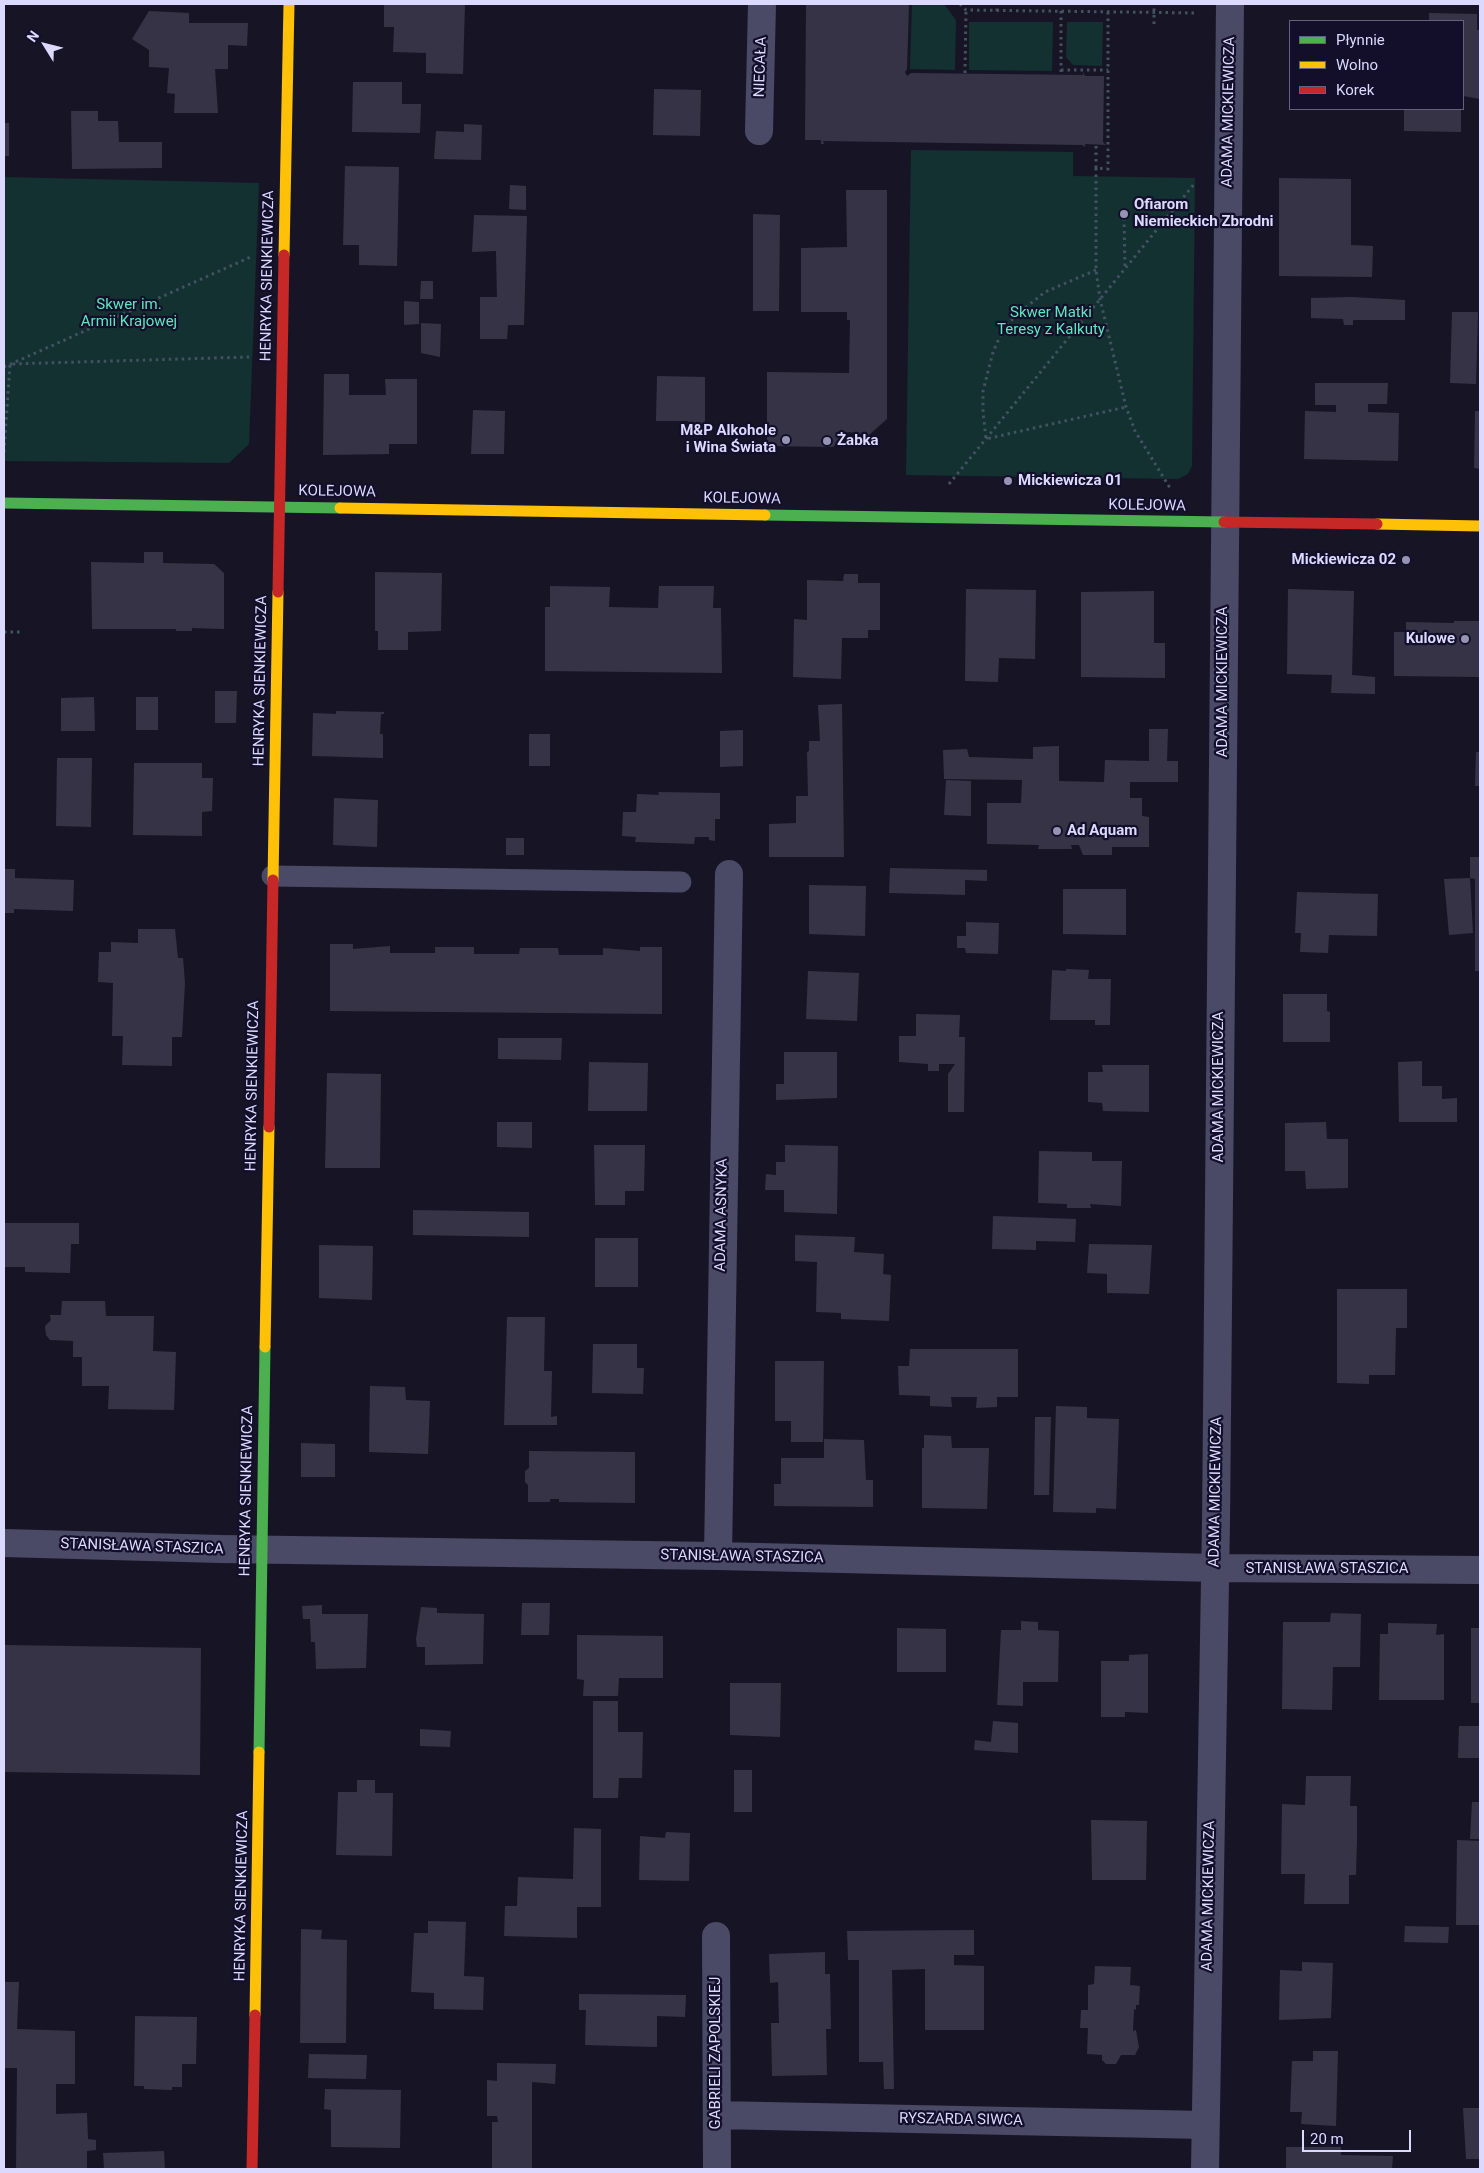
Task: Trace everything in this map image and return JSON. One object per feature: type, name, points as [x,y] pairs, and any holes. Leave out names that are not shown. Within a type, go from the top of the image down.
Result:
[{"type":"street","name":"HENRYKA SIENKIEWICZA","points":[[252,2169],[262,1599],[260,1549],[289,4]]},
{"type":"street","name":"NIECAŁA","points":[[759,131],[762,4]]},
{"type":"street","name":"ADAMA MICKIEWICZA","points":[[1205,2169],[1215,1568],[1230,8]]},
{"type":"street","name":"KOLEJOWA","points":[[4,503],[1480,526]]},
{"type":"street","name":"ADAMA ASNYKA","points":[[718,1556],[730,874]]},
{"type":"street","name":"STANISŁAWA STASZICA","points":[[4,1543],[718,1556],[1215,1568],[1480,1570]]},
{"type":"street","name":"GABRIELI ZAPOLSKIEJ","points":[[716,1936],[717,2169]]},
{"type":"street","name":"RYSZARDA SIWCA","points":[[716,2115],[1205,2125]]},
{"type":"lane","points":[[272,876],[681,882]]},
{"type":"path","points":[[960,4],[966,10],[997,11],[1154,12],[1230,8]]},
{"type":"path","points":[[997,4],[997,11]]},
{"type":"path","points":[[1154,4],[1154,24]]},
{"type":"path","points":[[966,10],[966,74]]},
{"type":"path","points":[[1061,11],[1061,75]]},
{"type":"path","points":[[1096,168],[1108,168],[1108,12]]},
{"type":"path","points":[[1061,70],[1108,70]]},
{"type":"path","points":[[1096,144],[1096,270],[1100,300],[1126,406],[1135,431],[1170,489]]},
{"type":"path","points":[[947,486],[1196,182]]},
{"type":"path","points":[[1124,218],[1125,269]]},
{"type":"path","points":[[4,367],[260,252]]},
{"type":"path","points":[[986,439],[983,391],[992,352],[1002,332],[1015,316],[1045,292],[1096,270]]},
{"type":"path","points":[[10,364],[258,357]]},
{"type":"path","points":[[4,452],[10,364]]},
{"type":"path","points":[[986,439],[1126,406]]},
{"type":"path","points":[[4,632],[23,632]]},
{"type":"green space","points":[[912,4],[944,4],[956,20],[955,70],[910,69]]},
{"type":"green space","points":[[969,22],[1053,22],[1052,71],[969,70]]},
{"type":"green space","points":[[1067,22],[1103,22],[1102,66],[1073,65],[1066,57]]},
{"type":"green space","name":"Skwer Matki Teresy z Kalkuty","points":[[911,150],[1073,152],[1073,176],[1195,178],[1192,466],[1188,474],[1178,479],[906,475]]},
{"type":"green space","name":"Skwer im. Armii Krajowej","points":[[4,177],[259,183],[249,444],[229,463],[4,461]]},
{"type":"building","points":[[384,4],[465,4],[463,74],[426,73],[426,53],[393,52],[394,27],[384,27]]},
{"type":"building","points":[[806,4],[909,4],[907,69],[905,72],[907,76],[911,73],[1083,75],[1083,72],[1085,76],[1104,76],[1103,142],[1106,145],[1085,144],[1085,147],[1082,145],[823,141],[824,144],[821,144],[821,140],[805,140]]},
{"type":"building","points":[[149,11],[189,13],[189,23],[248,23],[247,46],[228,45],[228,69],[215,69],[218,113],[174,113],[175,94],[167,93],[169,68],[149,67],[149,50],[132,39]]},
{"type":"building","points":[[1429,13],[1477,14],[1477,30],[1480,30],[1480,99],[1464,96],[1464,20],[1429,20]]},
{"type":"building","points":[[353,82],[402,82],[402,104],[421,104],[420,133],[352,132]]},
{"type":"building","points":[[654,89],[701,90],[700,136],[653,135]]},
{"type":"building","points":[[1404,110],[1461,110],[1461,132],[1404,131]]},
{"type":"building","points":[[71,111],[98,111],[98,121],[118,121],[119,142],[162,142],[162,168],[72,169]]},
{"type":"building","points":[[4,123],[9,123],[9,156],[4,156]]},
{"type":"building","points":[[464,124],[482,125],[481,160],[434,159],[436,131],[464,132]]},
{"type":"building","points":[[345,166],[399,167],[397,266],[359,265],[359,245],[343,245]]},
{"type":"building","points":[[1279,178],[1351,179],[1351,245],[1373,246],[1372,277],[1279,276]]},
{"type":"building","points":[[510,185],[526,186],[526,210],[509,209]]},
{"type":"building","points":[[846,190],[887,190],[887,419],[869,435],[848,432],[833,447],[767,446],[767,372],[849,373],[850,320],[847,320],[847,312],[801,312],[801,248],[847,247]]},
{"type":"building","points":[[753,214],[780,215],[779,311],[753,311]]},
{"type":"building","points":[[474,215],[527,216],[524,325],[508,325],[507,339],[480,339],[480,297],[497,297],[496,251],[472,252]]},
{"type":"building","points":[[421,281],[433,281],[433,299],[420,299]]},
{"type":"building","points":[[1352,297],[1405,300],[1405,320],[1353,320],[1353,325],[1344,325],[1343,319],[1311,318],[1311,298]]},
{"type":"building","points":[[404,301],[419,302],[419,324],[404,325]]},
{"type":"building","points":[[1452,312],[1478,312],[1476,384],[1450,383]]},
{"type":"building","points":[[421,323],[441,324],[440,357],[421,353]]},
{"type":"building","points":[[324,374],[349,374],[349,395],[386,395],[385,379],[417,379],[417,444],[389,444],[389,454],[323,455]]},
{"type":"building","points":[[657,376],[705,377],[705,426],[687,426],[688,421],[656,421]]},
{"type":"building","points":[[1315,383],[1388,383],[1387,404],[1368,404],[1368,412],[1399,413],[1398,461],[1304,459],[1305,411],[1336,412],[1336,405],[1315,405]]},
{"type":"building","points":[[473,410],[505,411],[504,454],[471,454]]},
{"type":"building","points":[[1475,411],[1480,411],[1480,469],[1474,468]]},
{"type":"building","points":[[144,552],[163,552],[163,563],[214,564],[224,573],[224,629],[192,628],[192,631],[176,631],[176,629],[92,629],[91,562],[144,563]]},
{"type":"building","points":[[375,572],[442,573],[441,631],[408,632],[408,650],[378,650],[378,631],[375,631]]},
{"type":"building","points":[[844,574],[858,574],[858,583],[880,583],[880,630],[868,630],[868,638],[842,638],[841,679],[793,677],[794,619],[807,620],[807,580],[843,581]]},
{"type":"building","points":[[550,586],[610,587],[609,607],[658,608],[659,586],[714,586],[713,608],[721,608],[722,673],[545,671],[545,607],[550,607]]},
{"type":"building","points":[[966,589],[1036,590],[1035,659],[999,658],[998,682],[965,681]]},
{"type":"building","points":[[1288,589],[1354,591],[1352,675],[1375,677],[1375,694],[1331,693],[1332,675],[1287,674]]},
{"type":"building","points":[[1154,591],[1154,643],[1165,643],[1165,678],[1081,677],[1081,592]]},
{"type":"building","points":[[1454,621],[1480,621],[1479,677],[1394,676],[1394,632],[1406,632],[1406,622],[1454,623]]},
{"type":"building","points":[[215,691],[237,691],[236,723],[215,723]]},
{"type":"building","points":[[94,697],[95,731],[61,731],[61,698]]},
{"type":"building","points":[[136,697],[158,697],[158,730],[136,730]]},
{"type":"building","points":[[842,704],[844,857],[769,857],[769,824],[796,823],[796,796],[808,796],[807,752],[809,751],[809,741],[820,741],[818,705]]},
{"type":"building","points":[[336,711],[384,712],[384,714],[381,714],[380,734],[383,734],[383,758],[312,756],[313,713],[336,714]]},
{"type":"building","points":[[1149,729],[1168,729],[1167,761],[1178,761],[1178,782],[1130,782],[1130,798],[1142,798],[1142,816],[1149,817],[1149,847],[1112,847],[1112,855],[1083,855],[1079,845],[1071,845],[1072,849],[1038,849],[1039,845],[987,844],[987,803],[1021,803],[1022,780],[944,779],[943,750],[967,749],[969,757],[1033,759],[1033,747],[1059,746],[1059,781],[1104,782],[1105,760],[1149,761]]},
{"type":"building","points":[[743,730],[743,766],[720,767],[720,731]]},
{"type":"building","points":[[529,734],[550,734],[550,766],[529,766]]},
{"type":"building","points":[[1476,752],[1480,752],[1480,786],[1475,786]]},
{"type":"building","points":[[57,758],[92,758],[91,827],[56,826]]},
{"type":"building","points":[[134,763],[202,763],[202,778],[213,778],[212,811],[202,812],[202,836],[133,835]]},
{"type":"building","points":[[946,780],[971,781],[971,816],[944,815]]},
{"type":"building","points":[[658,792],[720,793],[720,819],[715,819],[715,841],[709,840],[709,837],[695,837],[694,844],[635,842],[636,837],[622,836],[623,812],[636,812],[637,794],[659,795]]},
{"type":"building","points":[[334,798],[378,800],[377,847],[333,845]]},
{"type":"building","points":[[506,838],[524,838],[524,855],[506,855]]},
{"type":"building","points":[[1470,857],[1480,857],[1480,971],[1475,971],[1475,879],[1470,878]]},
{"type":"building","points":[[890,868],[987,870],[987,881],[965,880],[965,895],[889,893]]},
{"type":"building","points":[[4,869],[15,869],[15,878],[74,880],[73,911],[14,909],[14,913],[4,913]]},
{"type":"building","points":[[1470,878],[1473,933],[1449,935],[1444,879]]},
{"type":"building","points":[[809,885],[866,886],[865,936],[809,934]]},
{"type":"building","points":[[1063,889],[1126,889],[1126,935],[1063,934]]},
{"type":"building","points":[[1297,892],[1378,894],[1377,936],[1329,935],[1328,953],[1300,952],[1301,933],[1295,933]]},
{"type":"building","points":[[966,922],[999,923],[998,954],[966,953],[965,948],[957,948],[957,936],[966,936]]},
{"type":"building","points":[[138,929],[175,929],[178,958],[183,958],[185,983],[182,1037],[172,1037],[172,1066],[122,1065],[123,1036],[112,1036],[113,983],[98,982],[99,952],[111,952],[111,942],[138,943]]},
{"type":"building","points":[[330,944],[353,944],[353,949],[390,946],[390,953],[435,953],[435,947],[474,947],[474,954],[519,954],[520,948],[558,948],[559,955],[603,955],[603,948],[640,951],[640,947],[662,947],[662,1014],[330,1011]]},
{"type":"building","points":[[1066,969],[1089,970],[1088,979],[1111,979],[1110,1025],[1095,1025],[1095,1020],[1050,1020],[1052,970],[1066,971]]},
{"type":"building","points":[[808,971],[859,973],[857,1021],[806,1019]]},
{"type":"building","points":[[1283,994],[1327,994],[1327,1011],[1330,1012],[1330,1042],[1283,1042]]},
{"type":"building","points":[[916,1014],[960,1015],[959,1037],[965,1037],[964,1112],[948,1112],[948,1074],[955,1064],[939,1064],[939,1071],[928,1071],[928,1064],[899,1062],[899,1036],[916,1036]]},
{"type":"building","points":[[498,1038],[562,1038],[561,1060],[498,1059]]},
{"type":"building","points":[[784,1052],[837,1052],[837,1098],[776,1100],[776,1084],[784,1084]]},
{"type":"building","points":[[1422,1061],[1422,1086],[1442,1086],[1442,1099],[1457,1098],[1457,1122],[1399,1122],[1398,1062]]},
{"type":"building","points":[[589,1062],[648,1063],[647,1111],[588,1111]]},
{"type":"building","points":[[1102,1065],[1149,1065],[1149,1112],[1103,1111],[1102,1103],[1088,1102],[1088,1072],[1103,1072]]},
{"type":"building","points":[[327,1073],[381,1074],[380,1168],[325,1168]]},
{"type":"building","points":[[497,1122],[532,1122],[532,1148],[497,1147]]},
{"type":"building","points":[[1326,1122],[1327,1139],[1348,1139],[1348,1188],[1306,1189],[1305,1171],[1285,1171],[1285,1123]]},
{"type":"building","points":[[594,1145],[645,1145],[644,1191],[625,1191],[625,1205],[595,1205]]},
{"type":"building","points":[[785,1145],[838,1146],[837,1214],[784,1212],[784,1190],[765,1190],[766,1174],[776,1175],[776,1162],[785,1162]]},
{"type":"building","points":[[1039,1151],[1092,1152],[1092,1161],[1122,1161],[1121,1206],[1090,1204],[1091,1208],[1067,1208],[1067,1204],[1038,1203]]},
{"type":"building","points":[[413,1210],[529,1212],[529,1237],[413,1235]]},
{"type":"building","points":[[993,1216],[1076,1219],[1075,1242],[1036,1241],[1036,1250],[992,1249]]},
{"type":"building","points":[[4,1223],[79,1223],[79,1244],[71,1244],[70,1273],[25,1272],[25,1267],[4,1267]]},
{"type":"building","points":[[795,1235],[855,1237],[854,1252],[884,1254],[883,1274],[891,1275],[889,1321],[841,1319],[841,1313],[816,1312],[817,1262],[795,1261]]},
{"type":"building","points":[[595,1238],[638,1238],[638,1287],[595,1287]]},
{"type":"building","points":[[1089,1244],[1152,1245],[1149,1294],[1107,1293],[1107,1274],[1087,1273]]},
{"type":"building","points":[[319,1245],[373,1246],[372,1300],[319,1298]]},
{"type":"building","points":[[1337,1289],[1407,1289],[1407,1328],[1396,1328],[1395,1375],[1369,1375],[1369,1384],[1337,1383]]},
{"type":"building","points":[[62,1301],[105,1301],[106,1316],[154,1316],[153,1351],[176,1352],[174,1410],[108,1409],[109,1386],[82,1386],[82,1357],[73,1357],[73,1341],[50,1340],[46,1335],[45,1326],[51,1320],[50,1315],[61,1315]]},
{"type":"building","points":[[507,1317],[545,1317],[544,1371],[552,1371],[551,1417],[557,1416],[557,1425],[504,1425]]},
{"type":"building","points":[[593,1344],[637,1344],[637,1368],[644,1368],[643,1394],[592,1393]]},
{"type":"building","points":[[910,1349],[1018,1349],[1018,1397],[997,1397],[997,1407],[976,1408],[977,1397],[951,1397],[952,1407],[930,1406],[930,1396],[899,1395],[898,1366],[909,1366]]},
{"type":"building","points":[[775,1361],[824,1361],[823,1442],[791,1442],[791,1421],[775,1421]]},
{"type":"building","points":[[370,1386],[405,1387],[406,1400],[430,1401],[428,1454],[369,1452]]},
{"type":"building","points":[[1056,1406],[1087,1407],[1087,1418],[1119,1419],[1116,1509],[1096,1508],[1096,1513],[1053,1512]]},
{"type":"building","points":[[1035,1417],[1051,1417],[1049,1495],[1034,1495]]},
{"type":"building","points":[[924,1435],[951,1436],[952,1448],[989,1448],[987,1509],[922,1508],[922,1448],[924,1448]]},
{"type":"building","points":[[824,1439],[864,1440],[866,1480],[873,1480],[873,1507],[774,1506],[774,1484],[781,1484],[781,1458],[824,1458]]},
{"type":"building","points":[[301,1443],[335,1444],[335,1477],[301,1477]]},
{"type":"building","points":[[529,1451],[635,1452],[635,1503],[559,1502],[559,1499],[550,1499],[550,1502],[528,1502],[528,1485],[525,1482],[525,1471],[529,1468]]},
{"type":"building","points":[[522,1603],[550,1603],[549,1635],[521,1635]]},
{"type":"building","points":[[322,1605],[322,1614],[368,1614],[366,1668],[316,1669],[315,1642],[311,1642],[310,1619],[303,1619],[302,1606]]},
{"type":"building","points":[[421,1607],[437,1608],[437,1613],[484,1614],[483,1664],[425,1665],[425,1647],[417,1647],[416,1639]]},
{"type":"building","points":[[1331,1613],[1361,1614],[1360,1667],[1333,1667],[1332,1710],[1282,1709],[1283,1622],[1330,1622]]},
{"type":"building","points":[[1021,1621],[1038,1622],[1038,1630],[1059,1631],[1058,1682],[1023,1682],[1023,1706],[997,1705],[1001,1630],[1021,1630]]},
{"type":"building","points":[[1388,1623],[1437,1624],[1436,1635],[1444,1634],[1444,1700],[1379,1700],[1380,1634],[1388,1634]]},
{"type":"building","points":[[897,1628],[946,1629],[946,1672],[897,1672]]},
{"type":"building","points":[[1471,1628],[1480,1628],[1480,1703],[1471,1703]]},
{"type":"building","points":[[577,1635],[663,1636],[663,1678],[619,1678],[618,1696],[583,1696],[584,1680],[577,1679]]},
{"type":"building","points":[[4,1645],[201,1648],[200,1775],[4,1772]]},
{"type":"building","points":[[1148,1654],[1148,1713],[1125,1712],[1125,1717],[1101,1717],[1101,1661],[1129,1661],[1129,1655]]},
{"type":"building","points":[[730,1683],[781,1683],[780,1737],[730,1735]]},
{"type":"building","points":[[593,1701],[618,1701],[618,1732],[643,1732],[642,1778],[619,1778],[618,1798],[593,1798]]},
{"type":"building","points":[[993,1721],[1018,1723],[1018,1753],[974,1750],[975,1740],[991,1742]]},
{"type":"building","points":[[1459,1726],[1480,1726],[1480,1758],[1458,1758]]},
{"type":"building","points":[[420,1729],[451,1731],[450,1747],[420,1746]]},
{"type":"building","points":[[734,1770],[752,1770],[752,1812],[734,1812]]},
{"type":"building","points":[[1306,1776],[1351,1776],[1350,1806],[1357,1806],[1357,1840],[1356,1875],[1349,1875],[1349,1904],[1304,1904],[1305,1874],[1281,1874],[1282,1804],[1305,1805]]},
{"type":"building","points":[[357,1780],[375,1780],[375,1793],[393,1793],[392,1856],[336,1855],[338,1792],[357,1792]]},
{"type":"building","points":[[1472,1802],[1480,1802],[1480,1839],[1470,1839]]},
{"type":"building","points":[[1091,1820],[1147,1821],[1146,1880],[1092,1880]]},
{"type":"building","points":[[574,1828],[601,1829],[601,1907],[577,1907],[577,1938],[504,1936],[505,1906],[517,1906],[518,1877],[573,1879]]},
{"type":"building","points":[[666,1832],[690,1833],[689,1881],[639,1880],[640,1836],[665,1838]]},
{"type":"building","points":[[1457,1840],[1480,1841],[1480,1925],[1456,1925]]},
{"type":"building","points":[[428,1921],[466,1922],[464,1976],[484,1977],[483,2010],[434,2009],[434,1993],[411,1992],[414,1933],[428,1933]]},
{"type":"building","points":[[1405,1926],[1449,1927],[1448,1943],[1404,1942]]},
{"type":"building","points":[[301,1929],[322,1930],[321,1939],[347,1940],[346,2043],[300,2043]]},
{"type":"building","points":[[974,1930],[974,1955],[954,1955],[954,1965],[984,1966],[984,2030],[925,2030],[925,1969],[892,1970],[894,2089],[884,2089],[883,2062],[859,2062],[859,1960],[848,1960],[847,1931]]},
{"type":"building","points":[[825,1952],[825,1974],[830,1974],[831,2029],[826,2029],[827,2075],[772,2076],[771,2023],[779,2023],[778,1982],[770,1983],[769,1954]]},
{"type":"building","points":[[1302,1962],[1333,1963],[1331,2018],[1279,2020],[1280,1970],[1302,1971]]},
{"type":"building","points":[[1095,1966],[1131,1967],[1130,1985],[1140,1986],[1139,2005],[1136,2005],[1136,2010],[1134,2009],[1133,2031],[1136,2030],[1139,2047],[1135,2055],[1121,2055],[1116,2064],[1106,2064],[1102,2060],[1102,2055],[1087,2054],[1088,2028],[1080,2028],[1081,2010],[1088,2010],[1088,1985],[1094,1984]]},
{"type":"building","points":[[4,1982],[19,1982],[17,2029],[75,2031],[75,2084],[56,2084],[56,2114],[87,2113],[88,2139],[96,2140],[96,2150],[87,2151],[87,2169],[16,2169],[17,2068],[4,2068]]},
{"type":"building","points":[[579,1994],[686,1995],[685,2017],[657,2016],[657,2047],[585,2045],[586,2010],[579,2010]]},
{"type":"building","points":[[135,2016],[197,2017],[196,2064],[182,2064],[182,2087],[172,2087],[172,2090],[144,2089],[144,2086],[134,2086]]},
{"type":"building","points":[[1313,2051],[1338,2051],[1336,2126],[1301,2124],[1302,2112],[1290,2112],[1292,2061],[1313,2061]]},
{"type":"building","points":[[309,2054],[367,2055],[366,2079],[308,2078]]},
{"type":"building","points":[[497,2063],[556,2064],[555,2084],[532,2082],[532,2168],[492,2168],[492,2122],[498,2122],[497,2116],[487,2116],[487,2080],[497,2081]]},
{"type":"building","points":[[325,2089],[401,2090],[400,2148],[331,2147],[331,2110],[324,2109]]},
{"type":"building","points":[[1463,2108],[1480,2108],[1480,2159],[1466,2159]]},
{"type":"building","points":[[1286,2147],[1341,2147],[1341,2155],[1393,2156],[1392,2169],[1286,2169]]},
{"type":"building","points":[[164,2151],[165,2169],[104,2169],[103,2153]]},
{"type":"traffic: fast","points":[[4,503],[340,508]]},
{"type":"traffic: fast","points":[[765,515],[1224,522]]},
{"type":"traffic: fast","points":[[259,1752],[265,1347]]},
{"type":"traffic: slow","points":[[284,255],[289,4]]},
{"type":"traffic: slow","points":[[340,508],[765,515]]},
{"type":"traffic: slow","points":[[1377,524],[1480,526]]},
{"type":"traffic: slow","points":[[273,880],[278,592]]},
{"type":"traffic: slow","points":[[265,1347],[269,1127]]},
{"type":"traffic: slow","points":[[255,2015],[259,1752]]},
{"type":"traffic: jam","points":[[278,592],[284,255]]},
{"type":"traffic: jam","points":[[1224,522],[1377,524]]},
{"type":"traffic: jam","points":[[269,1127],[273,880]]},
{"type":"traffic: jam","points":[[252,2169],[255,2015]]},
{"type":"place","name":"Ofiarom Niemieckich Zbrodni","points":[[1124,214]]},
{"type":"place","name":"M&P Alkohole i Wina Świata","points":[[786,440]]},
{"type":"place","name":"Żabka","points":[[827,441]]},
{"type":"place","name":"Mickiewicza 01","points":[[1008,481]]},
{"type":"place","name":"Mickiewicza 02","points":[[1406,560]]},
{"type":"place","name":"Kulowe","points":[[1465,639]]},
{"type":"place","name":"Ad Aquam","points":[[1057,831]]}]
